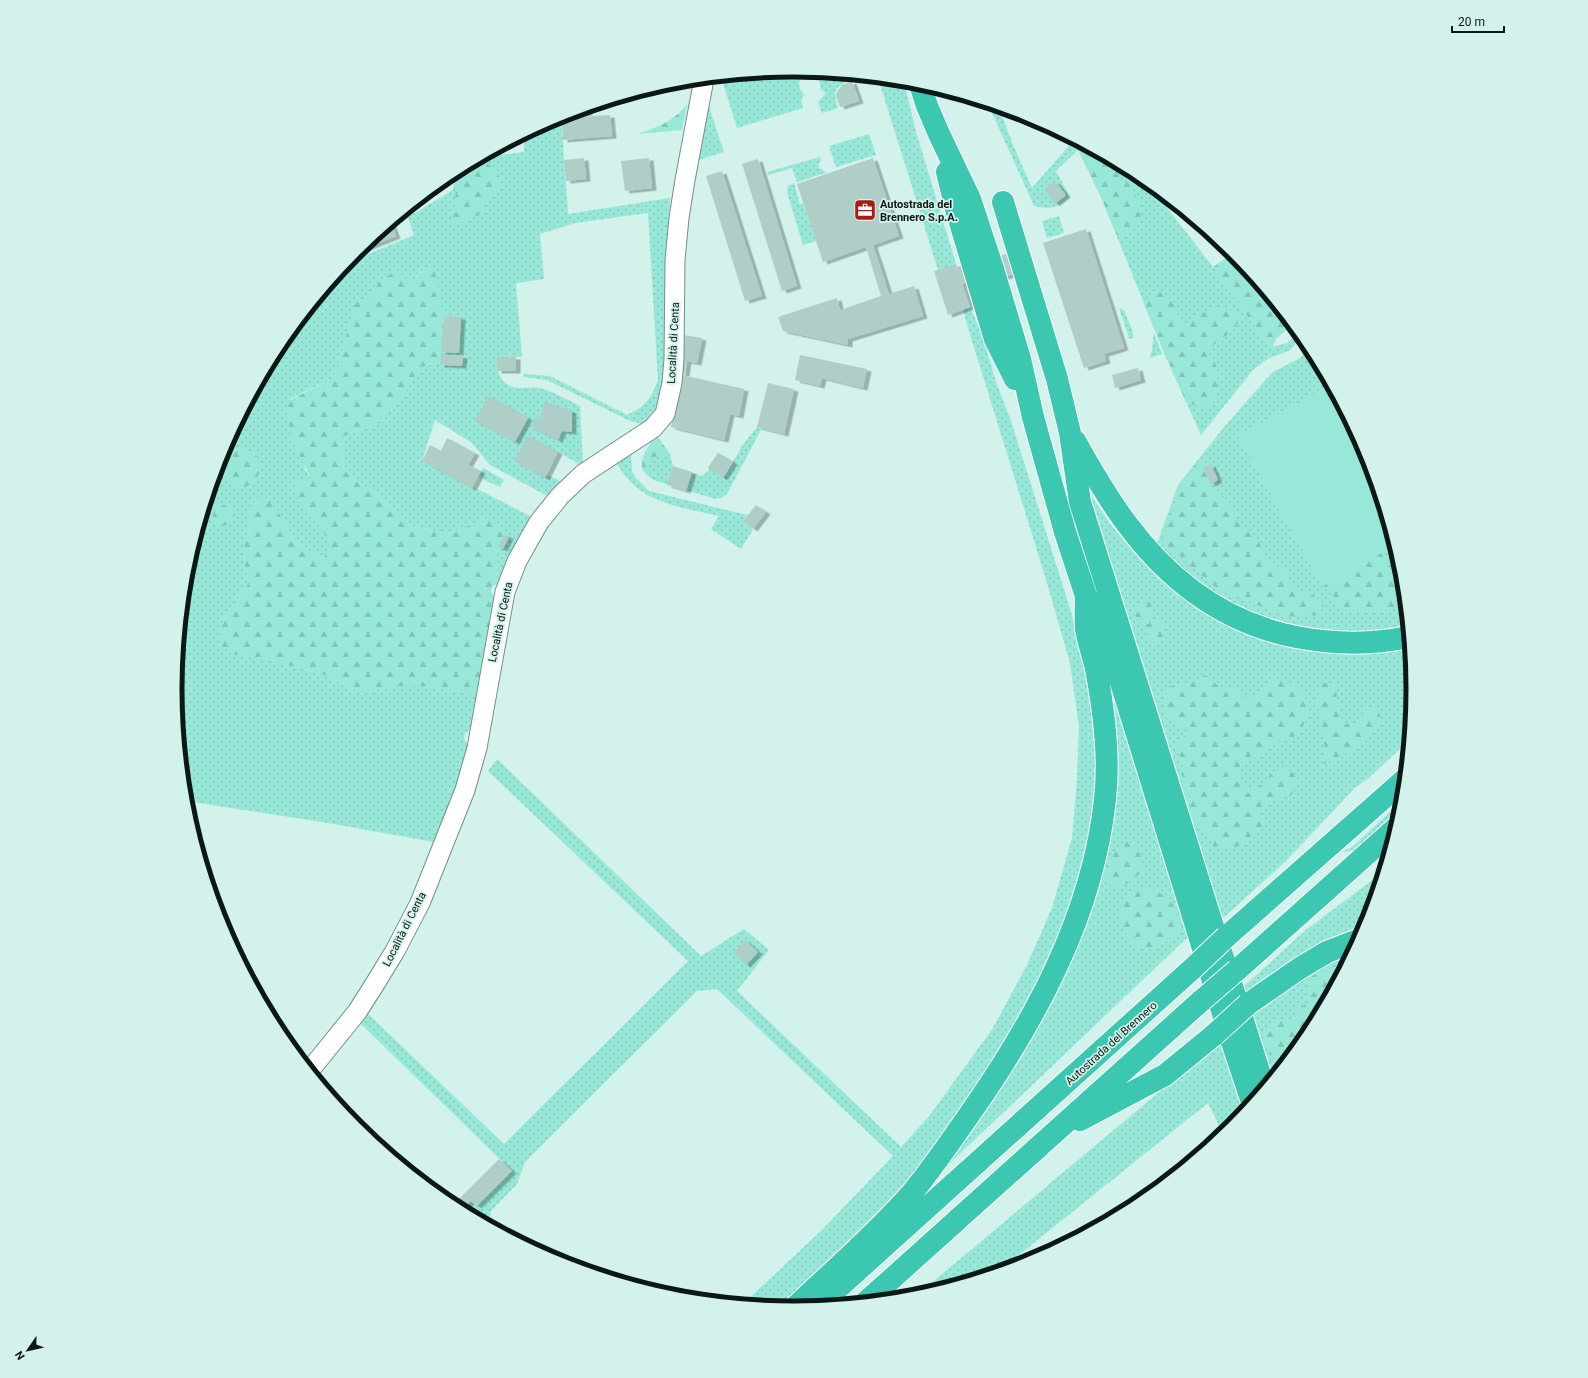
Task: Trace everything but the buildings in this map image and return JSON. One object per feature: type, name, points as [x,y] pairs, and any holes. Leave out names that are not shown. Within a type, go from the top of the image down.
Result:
[{"type":"highway","points":[[922,91],[939,134],[956,209],[995,339],[1033,417],[1065,532],[1086,596],[1102,621],[1229,1034],[1250,1097]]},
{"type":"highway","points":[[939,134],[984,194],[1028,329],[1038,366],[1033,417]]},
{"type":"highway","points":[[1003,202],[1057,379],[1070,434],[1080,502],[1263,1083]]},
{"type":"highway","points":[[1070,434],[1131,529],[1177,578],[1217,608],[1250,624],[1268,630],[1304,638],[1338,643],[1404,638]]},
{"type":"highway","points":[[802,1301],[866,1240],[909,1195],[935,1164],[992,1082],[1024,1030],[1066,944],[1084,897],[1097,850],[1105,798],[1106,750],[1103,711],[1096,667],[1086,629],[1086,596]]},
{"type":"highway","name":"Autostrada del Brennero","points":[[824,1300],[1226,937],[1398,785]]},
{"type":"highway","points":[[872,1296],[1388,835]]},
{"type":"highway","points":[[1049,1137],[1165,1075],[1214,1035],[1248,1004],[1300,968],[1327,952],[1350,943]]},
{"type":"street","name":"Località di Centa","points":[[312,1067],[357,1012],[373,987],[395,951],[425,889],[465,790],[477,748],[503,599],[517,561],[539,522],[560,496],[583,474],[653,428],[665,414],[672,383],[674,360],[675,260],[679,218],[684,180],[703,84]]},
{"type":"green space","points":[[802,77],[799,85],[800,90],[804,94],[801,101],[803,108],[737,128],[722,81],[754,78]]},
{"type":"green space","points":[[818,78],[846,79],[846,82],[837,89],[835,95],[838,108],[822,113],[818,102],[826,93],[820,89]]},
{"type":"green space","points":[[880,83],[906,88],[916,132],[956,264],[938,270]]},
{"type":"green space","points":[[708,104],[724,152],[695,161]]},
{"type":"green space","points":[[687,105],[682,130],[637,134],[652,129],[670,120]]},
{"type":"green space","points":[[990,109],[1001,113],[1032,188],[1071,143],[1100,159],[1159,198],[1213,267],[1262,337],[1272,347],[1287,343],[1294,336],[1298,342],[1289,351],[1269,358],[1253,370],[1201,435],[1164,353],[1101,197],[1078,150],[1056,171],[1070,197],[1061,204],[1049,208],[1034,206]]},
{"type":"green space","points":[[562,123],[568,214],[670,198],[666,259],[665,398],[646,425],[630,421],[547,380],[524,377],[523,374],[550,376],[627,415],[639,409],[647,402],[658,380],[648,213],[575,223],[540,234],[544,279],[516,283],[522,357],[497,357],[498,368],[501,378],[508,385],[519,388],[544,389],[580,406],[583,466],[558,452],[546,474],[566,484],[551,498],[490,465],[472,443],[435,420],[422,461],[534,518],[520,537],[497,584],[498,547],[504,534],[486,518],[448,534],[413,526],[371,490],[355,480],[343,468],[342,437],[380,423],[392,411],[421,367],[433,364],[441,355],[444,316],[423,269],[411,283],[397,270],[379,282],[368,300],[332,379],[290,399],[305,470],[311,478],[293,490],[332,543],[323,559],[295,542],[278,511],[249,508],[250,527],[244,541],[245,566],[248,584],[218,628],[236,655],[275,661],[327,676],[361,694],[394,686],[426,686],[477,695],[471,730],[465,733],[464,739],[468,744],[460,775],[434,842],[322,822],[193,802],[187,769],[183,729],[183,649],[187,609],[203,531],[214,492],[245,418],[285,349],[308,316],[359,258],[414,235],[408,217],[453,190],[454,180],[494,156],[524,152],[524,140]]},
{"type":"green space","points":[[869,134],[876,155],[836,167],[829,146]]},
{"type":"green space","points":[[1078,149],[1082,149],[1114,168],[1120,180],[1130,184],[1139,201],[1142,220],[1132,232],[1123,238],[1117,235]]},
{"type":"green space","points":[[820,157],[821,161],[819,163],[819,168],[825,171],[825,173],[797,182],[792,168],[768,175],[767,172]]},
{"type":"green space","points":[[484,162],[486,163],[496,171],[501,183],[493,197],[485,204],[482,214],[452,226],[457,178]]},
{"type":"green space","points":[[794,183],[800,204],[803,203],[816,241],[803,245],[787,192],[788,186]]},
{"type":"green space","points":[[1059,216],[1064,233],[1047,238],[1042,221]]},
{"type":"green space","points":[[1228,257],[1280,316],[1288,328],[1277,338],[1272,347],[1262,337],[1213,267]]},
{"type":"green space","points":[[430,267],[435,271],[444,316],[441,355],[433,364],[421,367],[392,411],[380,423],[342,437],[343,468],[355,480],[371,490],[413,526],[448,534],[486,518],[502,527],[504,534],[498,547],[497,584],[492,586],[491,592],[495,598],[477,695],[426,686],[394,686],[361,694],[327,676],[275,661],[236,655],[220,646],[218,628],[248,584],[245,566],[244,541],[250,527],[249,508],[257,498],[266,498],[278,511],[295,542],[323,559],[331,543],[293,490],[294,480],[311,478],[292,442],[286,410],[290,400],[332,379],[355,305],[359,300],[368,300],[379,282],[397,269],[411,283],[423,270]]},
{"type":"green space","points":[[1158,291],[1174,302],[1178,311],[1178,321],[1186,325],[1206,311],[1220,307],[1226,308],[1233,312],[1240,319],[1233,331],[1209,349],[1209,354],[1218,372],[1218,383],[1214,404],[1202,408],[1186,402],[1143,302],[1151,294]]},
{"type":"green space","points":[[970,307],[982,334],[996,382],[1011,421],[1079,637],[1098,722],[1094,843],[1036,1004],[930,1161],[794,1301],[748,1299],[822,1230],[893,1156],[717,989],[697,991],[525,1162],[517,1184],[491,1211],[489,1220],[466,1206],[471,1201],[477,1206],[512,1171],[358,1021],[364,1010],[504,1144],[688,961],[488,771],[497,759],[701,956],[744,929],[769,950],[737,991],[901,1147],[930,1115],[993,1028],[1027,965],[1052,908],[1072,838],[1077,779],[1079,726],[1070,663],[1044,573],[963,310]]},
{"type":"green space","points":[[1119,308],[1124,310],[1133,332],[1133,338],[1129,338]]},
{"type":"green space","points":[[1154,333],[1162,354],[1150,358],[1152,350]]},
{"type":"green space","points":[[1305,352],[1327,388],[1238,436],[1323,586],[1389,549],[1401,609],[1403,632],[1307,632],[1263,619],[1213,596],[1176,564],[1157,544],[1178,485],[1220,432],[1266,379],[1273,372],[1300,358]]},
{"type":"green space","points":[[1327,388],[1343,418],[1374,492],[1389,549],[1323,586],[1238,436]]},
{"type":"green space","points":[[757,427],[762,428],[727,494],[721,498],[715,499],[656,481],[648,476],[644,471],[642,460],[658,437],[670,454],[673,466],[702,476],[710,469],[708,468],[718,453],[733,462],[742,446]]},
{"type":"green space","points":[[658,437],[668,452],[664,455],[648,459],[647,462],[650,476],[644,470],[642,462],[648,447],[653,440]]},
{"type":"green space","points":[[240,448],[255,453],[260,464],[259,474],[252,483],[242,489],[230,482],[223,471],[231,450]]},
{"type":"green space","points":[[634,449],[631,456],[632,471],[636,478],[649,491],[747,515],[743,521],[753,529],[741,549],[711,529],[719,516],[661,501],[640,490],[632,483],[615,460]]},
{"type":"green space","points":[[1201,460],[1205,463],[1203,468],[1211,484],[1227,499],[1239,523],[1249,529],[1257,538],[1271,564],[1282,568],[1289,576],[1290,583],[1294,589],[1313,595],[1324,604],[1318,615],[1299,617],[1285,616],[1218,589],[1176,553],[1167,550],[1162,542],[1163,533],[1170,516],[1176,507],[1175,500],[1179,487],[1186,480],[1189,471]]},
{"type":"green space","points":[[483,468],[504,480],[500,487],[478,477]]},
{"type":"green space","points":[[1088,491],[1113,528],[1138,557],[1160,577],[1240,627],[1404,644],[1406,689],[1403,745],[1369,778],[1355,788],[1285,862],[1221,920],[1085,492]]},
{"type":"green space","points":[[216,504],[224,505],[235,512],[232,524],[217,527],[212,520]]},
{"type":"green space","points":[[1383,552],[1389,565],[1394,569],[1401,608],[1377,612],[1340,610],[1331,602],[1332,595],[1323,586]]},
{"type":"green space","points":[[1151,602],[1153,614],[1146,625],[1138,620],[1131,610],[1138,603]]},
{"type":"green space","points":[[1157,619],[1163,625],[1166,635],[1155,643],[1147,639],[1146,625]]},
{"type":"green space","points":[[1095,635],[1190,935],[947,1166],[1005,1075],[1105,847]]},
{"type":"green space","points":[[1205,675],[1220,687],[1236,688],[1248,698],[1259,693],[1272,677],[1294,684],[1310,703],[1306,722],[1293,738],[1275,744],[1261,756],[1240,763],[1240,779],[1248,793],[1262,784],[1273,772],[1285,765],[1298,779],[1291,796],[1270,801],[1258,812],[1265,825],[1253,838],[1232,849],[1214,846],[1206,833],[1195,823],[1182,793],[1182,762],[1175,746],[1189,731],[1163,716],[1163,699],[1169,686],[1188,684]]},
{"type":"green space","points":[[1321,682],[1335,685],[1342,724],[1357,723],[1366,709],[1377,706],[1382,722],[1375,731],[1349,752],[1338,759],[1324,764],[1325,748],[1317,702]]},
{"type":"green space","points":[[1394,808],[1391,819],[1356,850],[1342,852],[1352,847]]},
{"type":"green space","points":[[1127,840],[1140,851],[1143,870],[1135,879],[1122,886],[1111,886],[1105,884],[1107,861]]},
{"type":"green space","points":[[1377,877],[1355,931],[1342,937],[1246,998],[1243,987],[1307,929]]},
{"type":"green space","points":[[1139,889],[1154,889],[1171,901],[1179,917],[1179,932],[1152,950],[1135,947],[1127,937],[1122,927],[1122,903]]},
{"type":"green space","points":[[1345,955],[1324,995],[1303,1029],[1269,1075],[1252,1014],[1319,967]]},
{"type":"green space","points":[[1329,966],[1334,972],[1337,972],[1303,1029],[1282,1060],[1275,1059],[1268,1050],[1264,1039],[1264,1034],[1269,1025],[1281,1020],[1293,1020],[1298,1009],[1310,1001],[1305,990],[1312,976]]},
{"type":"green space","points":[[1225,1037],[1247,1100],[1220,1128],[1208,1103],[1012,1261],[991,1269],[928,1285]]},
{"type":"place","name":"Autostrada del Brennero S.p.A.","points":[[865,210]]}]
